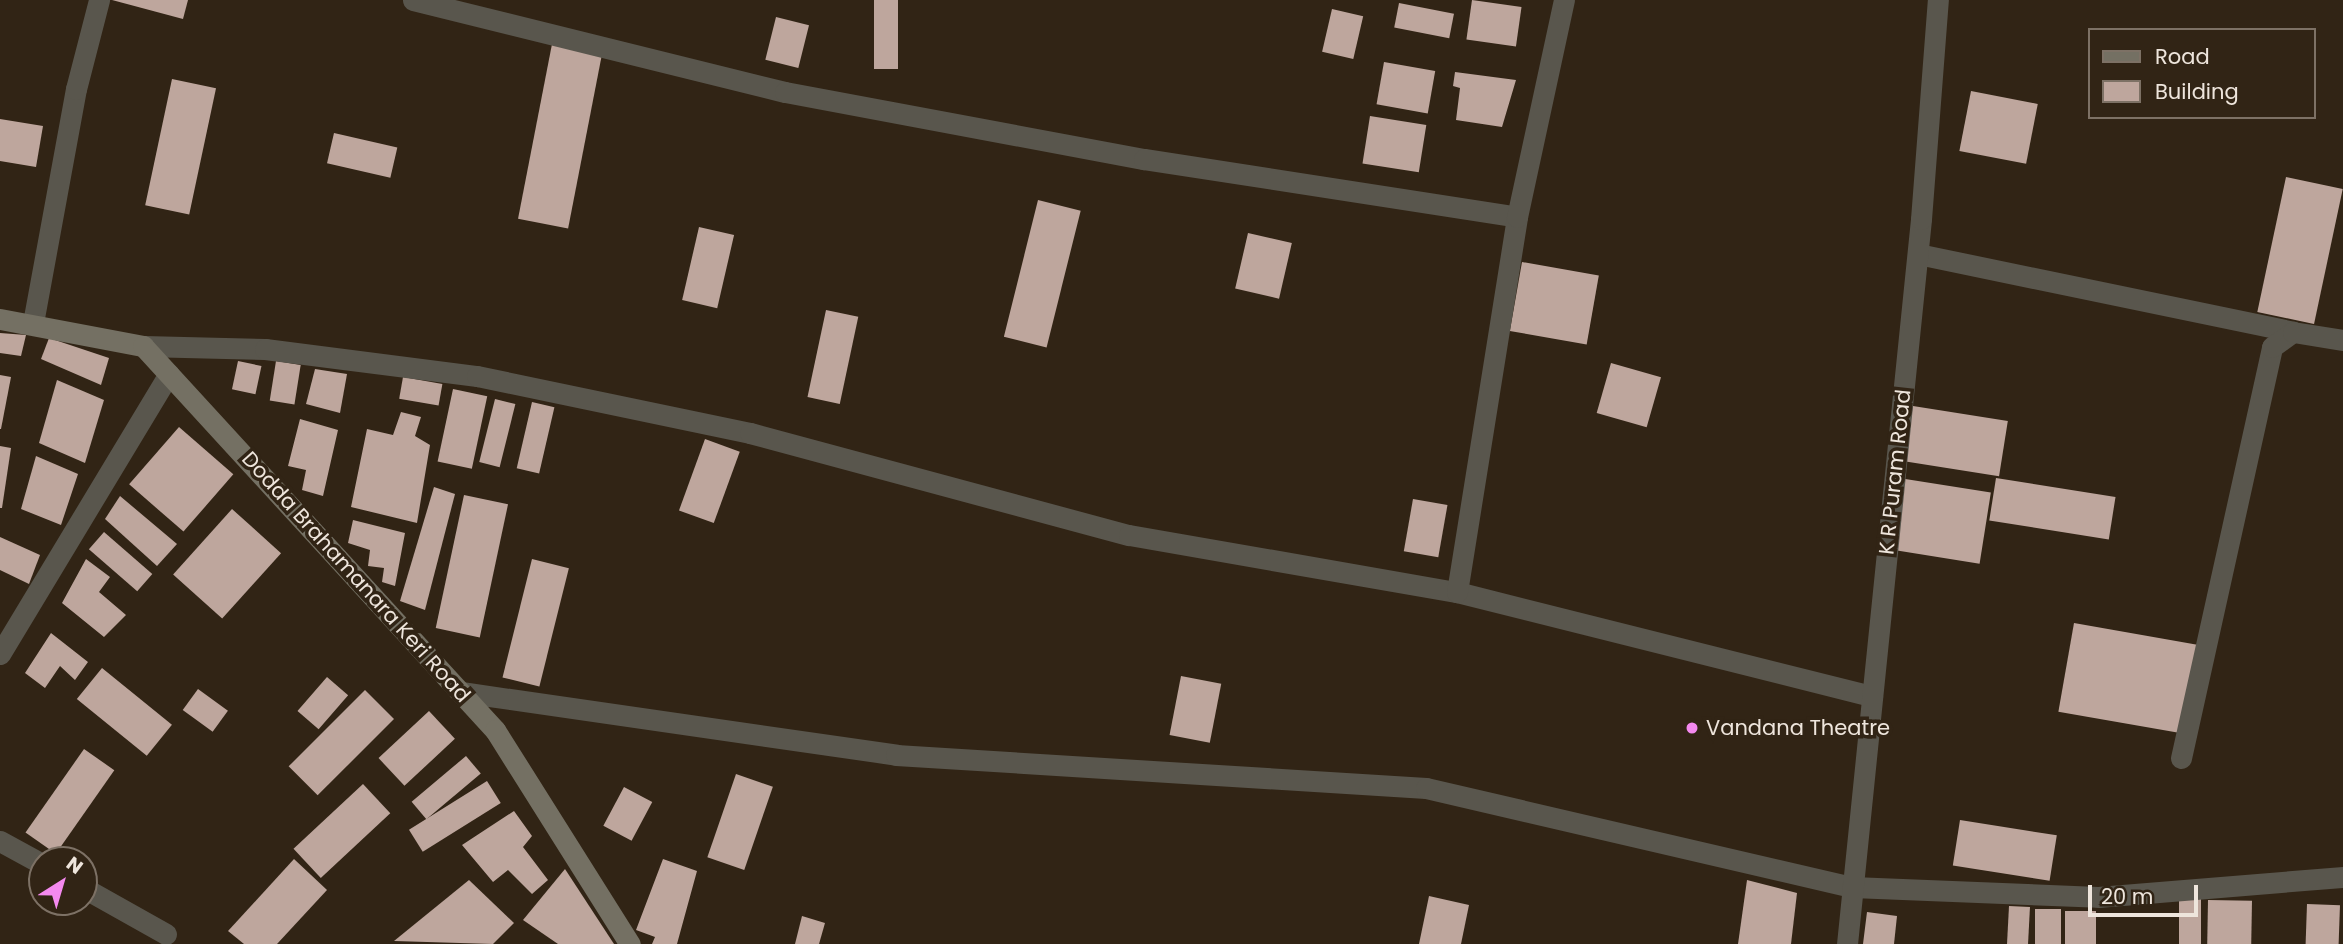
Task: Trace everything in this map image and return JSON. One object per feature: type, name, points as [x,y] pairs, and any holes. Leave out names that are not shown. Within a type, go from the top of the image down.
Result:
[{"type":"street","points":[[33,323],[76,89],[99,0]]},
{"type":"street","points":[[413,0],[785,93],[1144,159],[1517,216]]},
{"type":"street","points":[[1457,592],[1517,216],[1564,0]]},
{"type":"street","name":"K R Puram Road","points":[[1847,944],[1918,254],[1938,0]]},
{"type":"street","points":[[1918,254],[2343,340]]},
{"type":"street","points":[[0,319],[33,323],[143,346],[265,349],[477,376],[750,433],[1129,535],[1457,592],[1872,696]]},
{"type":"street","points":[[2181,758],[2272,347],[2293,332]]},
{"type":"street","name":"Dodda Brahamanara Keri Road","points":[[143,346],[495,730],[630,944]]},
{"type":"street","points":[[0,654],[169,374]]},
{"type":"street","points":[[461,692],[896,755],[1426,788],[1852,887],[2098,897],[2343,877]]},
{"type":"street","points":[[0,841],[28,856]]},
{"type":"street","points":[[98,896],[166,934]]},
{"type":"building","points":[[112,0],[188,0],[183,19]]},
{"type":"building","points":[[874,0],[898,0],[898,69],[874,69]]},
{"type":"building","points":[[1472,0],[1522,7],[1516,47],[1466,40]]},
{"type":"building","points":[[1399,3],[1454,14],[1449,38],[1394,28]]},
{"type":"building","points":[[1332,9],[1363,16],[1353,59],[1322,52]]},
{"type":"building","points":[[776,17],[809,25],[798,68],[765,60]]},
{"type":"building","points":[[552,44],[602,54],[568,228],[518,219]]},
{"type":"building","points":[[1384,62],[1435,71],[1428,113],[1377,104]]},
{"type":"building","points":[[1455,72],[1516,80],[1502,127],[1456,120],[1460,88],[1453,86]]},
{"type":"building","points":[[172,79],[216,88],[189,215],[145,205]]},
{"type":"building","points":[[1971,91],[2038,104],[2026,164],[1959,151]]},
{"type":"building","points":[[1370,116],[1426,125],[1419,172],[1362,163]]},
{"type":"building","points":[[0,119],[43,126],[36,167],[0,161]]},
{"type":"building","points":[[334,133],[397,148],[390,178],[327,163]]},
{"type":"building","points":[[2286,177],[2343,189],[2314,324],[2257,312]]},
{"type":"building","points":[[1038,200],[1081,211],[1047,347],[1004,337]]},
{"type":"building","points":[[699,227],[734,235],[717,308],[682,300]]},
{"type":"building","points":[[1248,233],[1292,243],[1279,299],[1235,289]]},
{"type":"building","points":[[1522,262],[1599,276],[1587,344],[1510,331]]},
{"type":"building","points":[[826,310],[858,317],[840,404],[807,397]]},
{"type":"building","points":[[0,333],[26,335],[21,356],[0,353]]},
{"type":"building","points":[[49,338],[109,358],[101,385],[41,359]]},
{"type":"building","points":[[238,361],[261,366],[255,394],[232,389]]},
{"type":"building","points":[[276,361],[301,365],[294,404],[270,401]]},
{"type":"building","points":[[1611,363],[1661,377],[1647,427],[1597,413]]},
{"type":"building","points":[[315,369],[347,374],[340,413],[306,404]]},
{"type":"building","points":[[0,375],[11,377],[1,429],[0,429]]},
{"type":"building","points":[[403,377],[442,384],[439,406],[399,399]]},
{"type":"building","points":[[57,380],[104,400],[85,463],[39,443]]},
{"type":"building","points":[[453,389],[487,396],[472,469],[438,461]]},
{"type":"building","points":[[495,399],[515,404],[500,467],[479,462]]},
{"type":"building","points":[[532,402],[554,407],[539,473],[517,468]]},
{"type":"building","points":[[1913,406],[2008,421],[1999,476],[1904,461]]},
{"type":"building","points":[[401,412],[421,417],[415,436],[430,445],[417,523],[351,507],[367,429],[393,435]]},
{"type":"building","points":[[300,419],[338,430],[323,496],[302,490],[306,470],[288,466]]},
{"type":"building","points":[[179,427],[233,474],[183,532],[129,484]]},
{"type":"building","points":[[705,439],[740,452],[714,523],[679,510]]},
{"type":"building","points":[[0,446],[11,448],[2,508],[0,508]]},
{"type":"building","points":[[36,456],[78,474],[61,525],[21,509]]},
{"type":"building","points":[[1899,478],[1991,493],[1980,564],[1888,549]]},
{"type":"building","points":[[1996,478],[2116,497],[2109,539],[1989,520]]},
{"type":"building","points":[[434,487],[455,494],[425,610],[400,601]]},
{"type":"building","points":[[464,495],[508,504],[480,637],[436,628]]},
{"type":"building","points":[[120,496],[177,544],[157,566],[105,519]]},
{"type":"building","points":[[1413,499],[1447,505],[1438,557],[1404,551]]},
{"type":"building","points":[[232,509],[281,553],[222,619],[173,574]]},
{"type":"building","points":[[353,520],[405,533],[395,586],[382,582],[384,568],[368,566],[370,550],[348,543]]},
{"type":"building","points":[[104,532],[152,574],[137,591],[89,549]]},
{"type":"building","points":[[0,537],[40,555],[29,584],[0,570]]},
{"type":"building","points":[[86,559],[110,577],[99,592],[126,615],[104,637],[62,603]]},
{"type":"building","points":[[532,559],[569,568],[539,687],[502,677]]},
{"type":"building","points":[[2074,623],[2200,645],[2184,734],[2058,712]]},
{"type":"building","points":[[51,633],[88,662],[75,680],[60,666],[45,688],[25,673]]},
{"type":"building","points":[[102,668],[172,725],[147,756],[77,699]]},
{"type":"building","points":[[1181,676],[1221,684],[1210,743],[1170,735]]},
{"type":"building","points":[[327,677],[348,695],[319,729],[297,711]]},
{"type":"building","points":[[198,689],[228,711],[213,732],[183,710]]},
{"type":"building","points":[[365,690],[394,719],[318,795],[289,766]]},
{"type":"building","points":[[429,711],[455,739],[404,786],[379,758]]},
{"type":"building","points":[[84,749],[114,770],[61,846],[45,846],[25,833]]},
{"type":"building","points":[[466,756],[481,774],[426,819],[412,802]]},
{"type":"building","points":[[736,774],[773,787],[744,870],[707,857]]},
{"type":"building","points":[[487,781],[501,803],[423,852],[409,830]]},
{"type":"building","points":[[363,784],[390,813],[321,878],[294,849]]},
{"type":"building","points":[[624,787],[652,802],[632,841],[603,826]]},
{"type":"building","points":[[514,811],[532,836],[523,847],[548,880],[532,894],[508,870],[493,882],[462,845]]},
{"type":"building","points":[[1960,820],[2057,835],[2050,881],[1953,865]]},
{"type":"building","points":[[294,859],[327,890],[277,944],[244,944],[228,931]]},
{"type":"building","points":[[663,859],[697,871],[677,944],[652,944],[655,937],[636,930]]},
{"type":"building","points":[[565,869],[614,944],[558,944],[523,920]]},
{"type":"building","points":[[469,880],[514,923],[493,944],[394,941]]},
{"type":"building","points":[[1747,880],[1797,893],[1791,944],[1738,944]]},
{"type":"building","points":[[2179,893],[2201,893],[2201,944],[2179,944]]},
{"type":"building","points":[[1429,896],[1469,905],[1461,944],[1419,944]]},
{"type":"building","points":[[2208,900],[2252,901],[2251,944],[2207,944]]},
{"type":"building","points":[[2307,904],[2340,905],[2339,944],[2306,944]]},
{"type":"building","points":[[2009,906],[2030,907],[2028,944],[2007,944]]},
{"type":"building","points":[[2035,909],[2061,909],[2061,944],[2035,944]]},
{"type":"building","points":[[2065,911],[2096,911],[2096,944],[2065,944]]},
{"type":"building","points":[[1867,912],[1897,916],[1894,944],[1863,944]]},
{"type":"building","points":[[802,916],[825,923],[819,944],[795,944]]},
{"type":"place","name":"Vandana Theatre","points":[[1692,728]]}]
